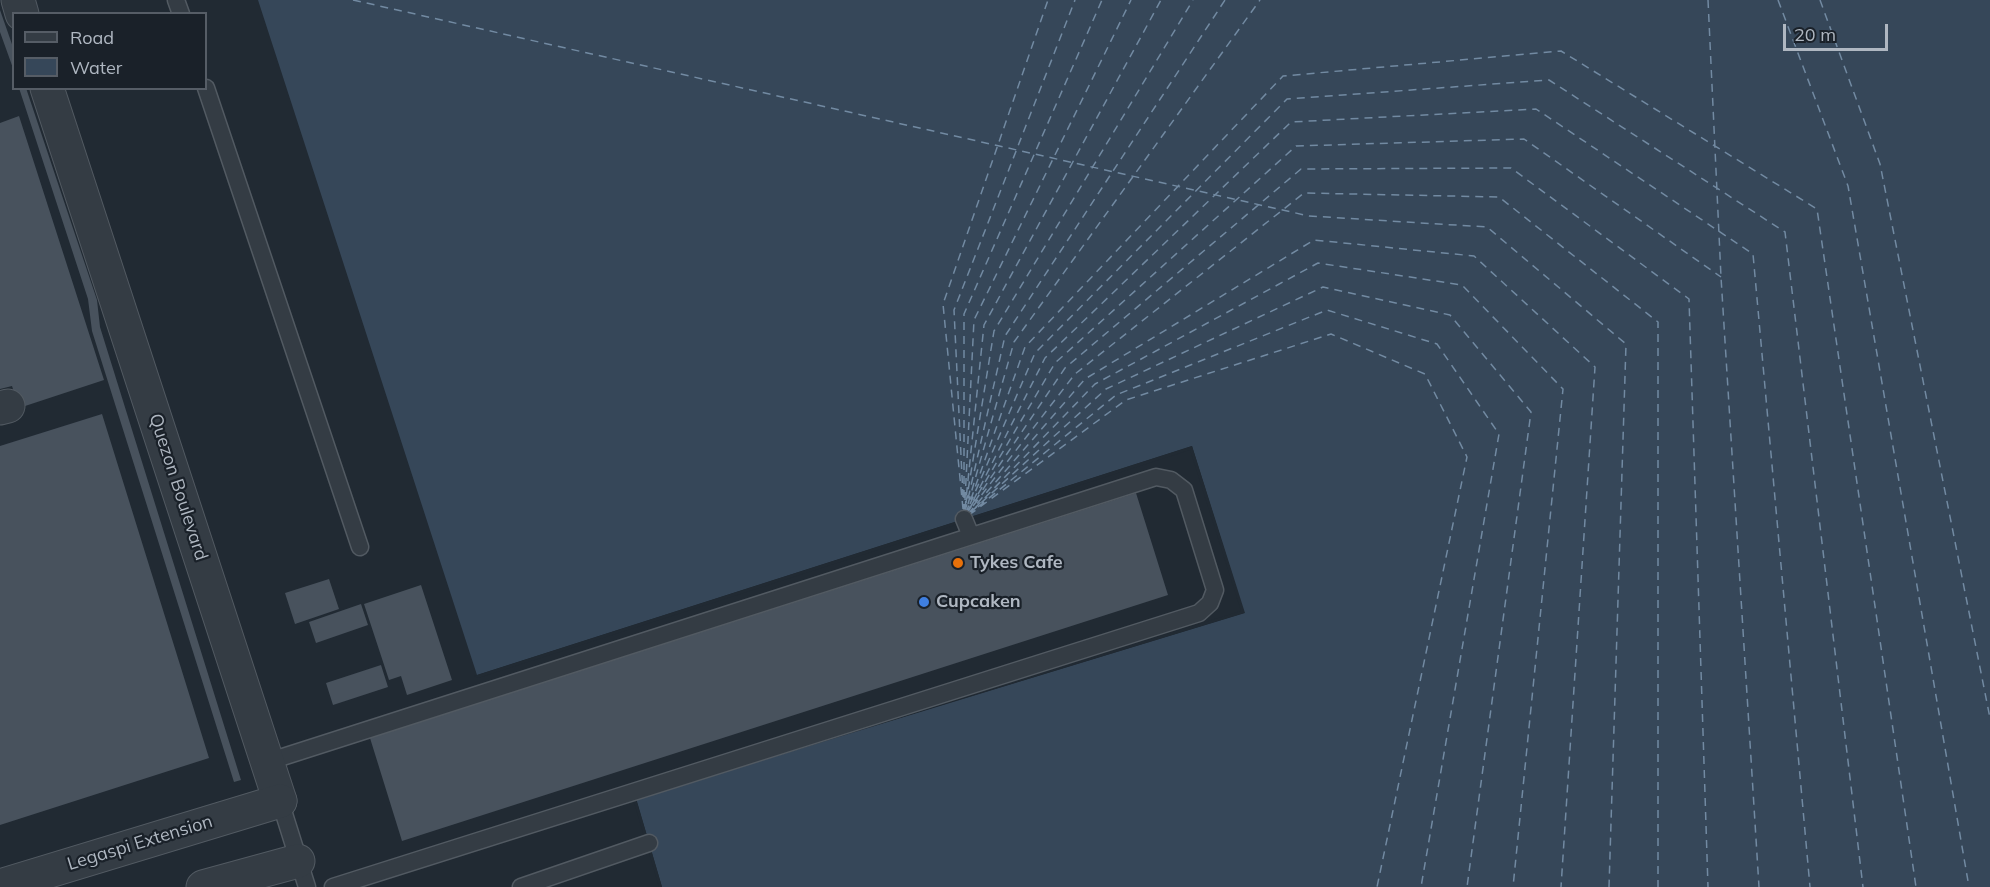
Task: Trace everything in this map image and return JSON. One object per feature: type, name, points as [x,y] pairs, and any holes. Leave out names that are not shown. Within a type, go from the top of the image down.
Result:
[{"type":"street","name":"Quezon Boulevard","points":[[48,90],[280,801]]},
{"type":"street","name":"Legaspi Extension","points":[[0,886],[280,801]]},
{"type":"street","points":[[203,887],[302,874]]},
{"type":"lane","points":[[207,90],[360,547]]},
{"type":"lane","points":[[267,762],[1156,477],[1172,480],[1184,490],[1215,590],[1210,603],[1199,613],[336,887]]},
{"type":"lane","points":[[964,519],[971,536]]},
{"type":"lane","name":"Quezon Boulevard","points":[[280,801],[302,874]]},
{"type":"lane","points":[[521,887],[649,843]]},
{"type":"water","points":[[258,0],[1990,0],[1990,887],[662,887],[636,799],[1244,613],[1192,446],[477,675]]},
{"type":"pier","points":[[1192,446],[1245,613],[636,798],[662,887],[659,887],[634,796],[1241,611],[1190,450],[478,678],[474,676]]},
{"type":"building","points":[[0,10],[12,44],[12,65],[0,32]]},
{"type":"building","points":[[20,90],[27,90],[97,300],[100,327],[241,780],[234,782],[92,331],[88,299]]},
{"type":"building","points":[[19,116],[104,380],[19,408],[12,386],[0,389],[0,123]]},
{"type":"building","points":[[102,414],[209,758],[0,825],[0,446]]},
{"type":"building","points":[[1136,493],[1168,595],[402,841],[370,738]]},
{"type":"building","points":[[329,579],[339,609],[295,624],[285,593]]},
{"type":"building","points":[[421,585],[452,680],[407,695],[401,676],[389,680],[364,604]]},
{"type":"building","points":[[361,604],[368,625],[316,643],[309,622]]},
{"type":"building","points":[[381,665],[388,687],[333,705],[326,683]]},
{"type":"ferry route","points":[[353,0],[1309,216],[1487,227],[1626,344],[1609,887]]},
{"type":"ferry route","points":[[963,509],[943,304],[1048,0]]},
{"type":"ferry route","points":[[963,497],[954,310],[1075,0]]},
{"type":"ferry route","points":[[964,512],[964,314],[1102,0]]},
{"type":"ferry route","points":[[965,500],[974,320],[1131,0]]},
{"type":"ferry route","points":[[965,509],[984,325],[1161,0]]},
{"type":"ferry route","points":[[966,503],[994,331],[1193,0]]},
{"type":"ferry route","points":[[965,512],[1005,336],[1225,0]]},
{"type":"ferry route","points":[[968,504],[1014,342],[1260,0]]},
{"type":"ferry route","points":[[1708,0],[1721,277],[1759,887]]},
{"type":"ferry route","points":[[1778,0],[1848,186],[1969,887]]},
{"type":"ferry route","points":[[1820,0],[1880,164],[1990,718]]},
{"type":"ferry route","points":[[966,513],[1025,347],[1283,76],[1561,51],[1817,209],[1916,887]]},
{"type":"ferry route","points":[[970,504],[1035,353],[1287,99],[1549,80],[1785,232],[1863,887]]},
{"type":"ferry route","points":[[967,513],[1045,358],[1291,122],[1536,109],[1753,254],[1810,887]]},
{"type":"ferry route","points":[[971,506],[1055,363],[1296,146],[1524,139],[1721,277]]},
{"type":"ferry route","points":[[967,513],[1065,368],[1301,169],[1511,168],[1689,299],[1708,887]]},
{"type":"ferry route","points":[[973,506],[1075,374],[1304,193],[1499,197],[1658,322],[1658,887]]},
{"type":"ferry route","points":[[968,514],[1085,379],[1314,240],[1474,256],[1595,367],[1561,887]]},
{"type":"ferry route","points":[[975,508],[1095,384],[1318,263],[1462,285],[1563,389],[1513,887]]},
{"type":"ferry route","points":[[971,512],[1106,389],[1323,287],[1450,315],[1531,412],[1467,887]]},
{"type":"ferry route","points":[[978,507],[1116,395],[1327,310],[1437,344],[1499,434],[1421,887]]},
{"type":"ferry route","points":[[969,515],[1126,400],[1331,334],[1425,374],[1467,457],[1377,887]]},
{"type":"place","name":"Tykes Cafe","points":[[958,563]]},
{"type":"place","name":"Cupcaken","points":[[924,602]]}]
